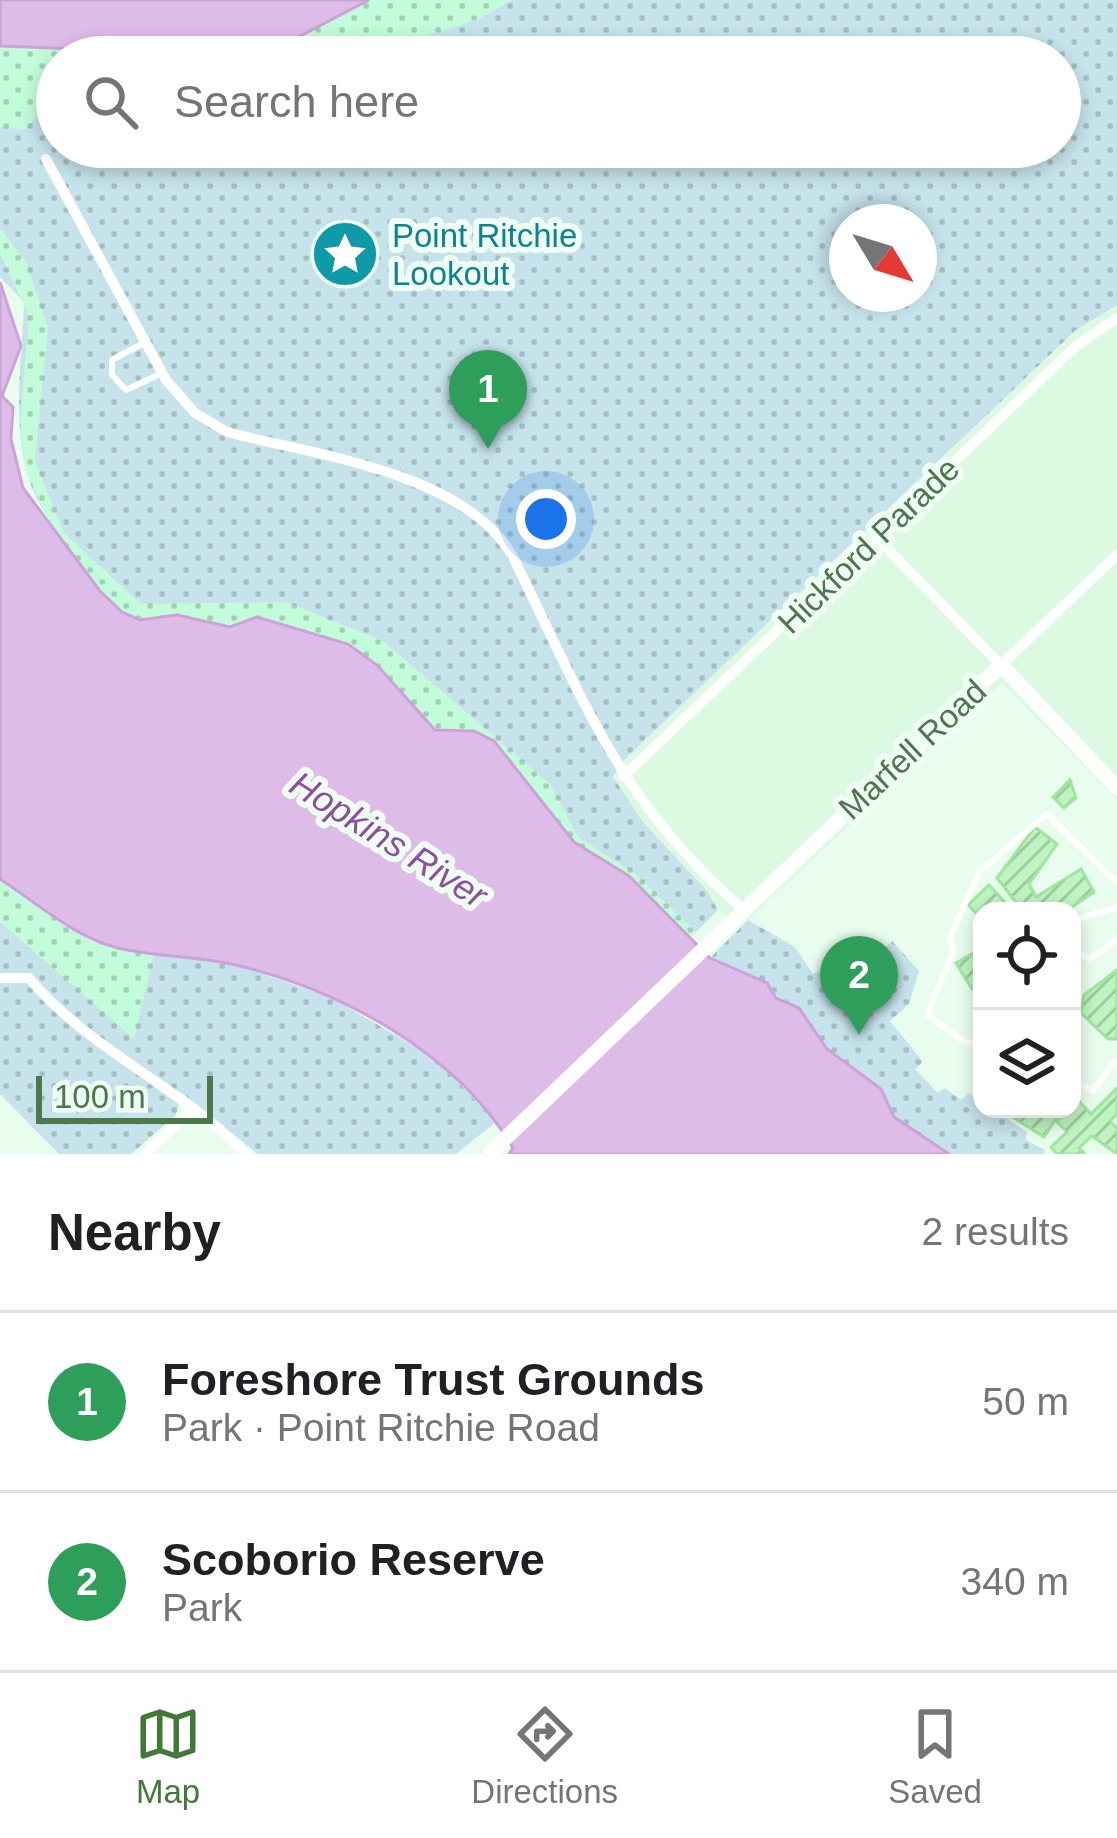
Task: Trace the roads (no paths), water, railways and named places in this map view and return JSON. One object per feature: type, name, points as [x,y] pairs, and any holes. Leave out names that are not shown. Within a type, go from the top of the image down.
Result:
[{"type":"street","points":[[51,168],[162,373],[195,413],[226,432],[437,492],[479,516],[510,550],[622,777],[678,848],[743,909]]},
{"type":"street","name":"Hickford Parade","points":[[622,777],[1076,346],[1117,318]]},
{"type":"street","points":[[876,537],[1117,788]]},
{"type":"street","name":"Marfell Road","points":[[494,1149],[1117,555]]},
{"type":"street","points":[[0,978],[29,977],[60,1016],[194,1108],[246,1154]]},
{"type":"street","points":[[146,1154],[194,1108]]},
{"type":"lane","points":[[146,342],[112,360],[112,375],[126,390],[162,373]]},
{"type":"lane","points":[[973,1043],[927,1014],[954,950],[949,939],[980,871],[1047,814],[1117,884]]},
{"type":"lane","points":[[1081,918],[1117,907]]},
{"type":"lane","points":[[1081,954],[1089,959],[1117,940]]},
{"type":"lane","points":[[1081,1085],[1093,1091],[1114,1062]]},
{"type":"water","points":[[0,0],[369,0],[300,36],[36,36],[36,47],[0,46]]},
{"type":"water","name":"Hopkins River","points":[[0,282],[21,346],[2,396],[13,407],[11,439],[23,488],[100,591],[122,612],[140,620],[177,615],[230,627],[257,617],[348,644],[377,665],[435,730],[474,731],[494,741],[574,842],[629,876],[710,958],[767,983],[776,998],[799,1008],[827,1049],[881,1089],[894,1117],[949,1154],[509,1154],[513,1148],[461,1083],[393,1030],[355,1009],[236,965],[102,943],[71,928],[0,879]]},
{"type":"place","name":"Point Ritchie Lookout","points":[[345,254]]},
{"type":"place","name":"Foreshore Trust Grounds","points":[[488,449]]},
{"type":"place","name":"Scoborio Reserve","points":[[859,1035]]}]
